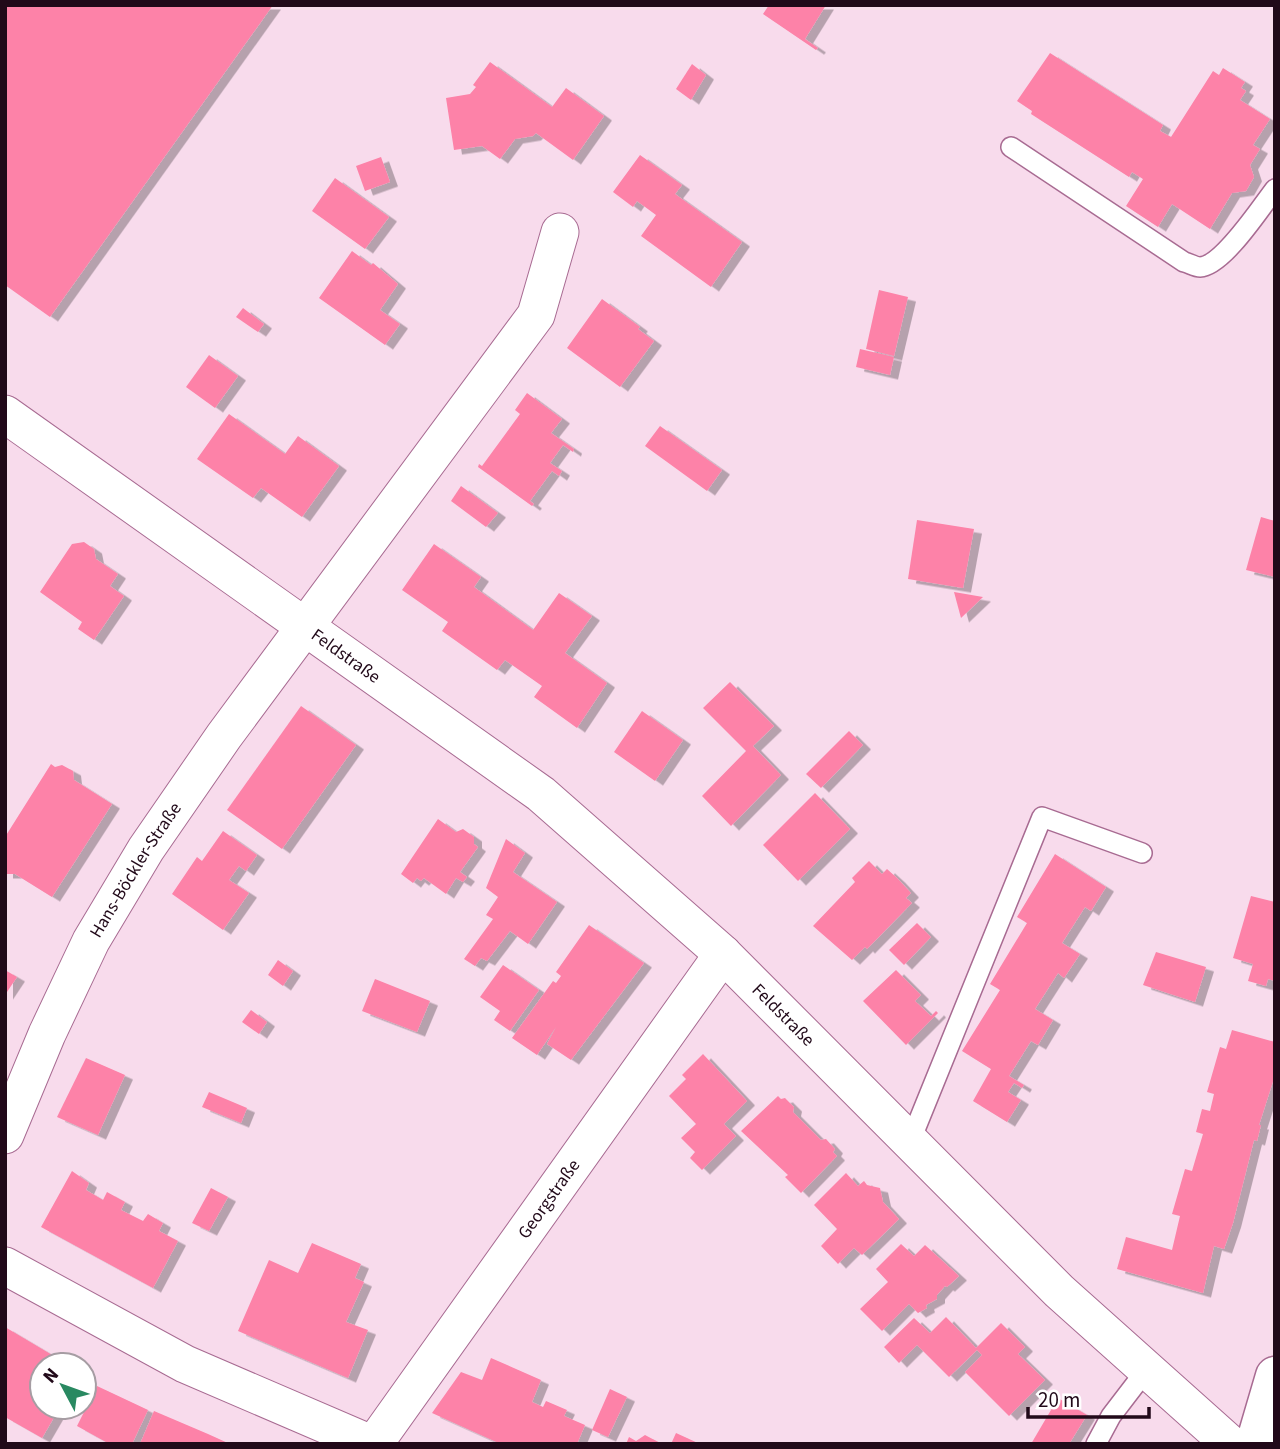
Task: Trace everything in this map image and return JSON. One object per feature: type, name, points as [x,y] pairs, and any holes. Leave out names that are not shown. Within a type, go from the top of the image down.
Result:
[{"type":"street","name":"Feldstraße","points":[[304,626],[536,315],[560,232]]},
{"type":"street","name":"Feldstraße","points":[[5,414],[541,794],[723,954],[1059,1291],[1230,1444]]},
{"type":"street","name":"Hans-Böckler-Straße","points":[[5,1135],[47,1034],[91,941],[154,838],[304,626]]},
{"type":"street","name":"Georgstraße","points":[[373,1444],[723,954]]},
{"type":"street","points":[[5,1266],[185,1364],[373,1444]]},
{"type":"street","points":[[1255,1444],[1275,1376]]},
{"type":"lane","points":[[1011,147],[1184,262],[1200,267],[1213,262],[1233,244],[1275,189]]},
{"type":"lane","points":[[910,1142],[1042,817],[1142,853]]},
{"type":"lane","points":[[1096,1444],[1111,1416],[1147,1369]]},
{"type":"building","points":[[5,5],[273,5],[50,317],[5,285]]},
{"type":"building","points":[[769,5],[826,5],[805,39],[818,48],[816,50],[763,14]]},
{"type":"building","points":[[1050,53],[1163,125],[1160,131],[1171,137],[1213,71],[1219,75],[1223,68],[1245,82],[1241,88],[1246,91],[1240,100],[1270,119],[1253,145],[1260,149],[1250,165],[1254,177],[1246,191],[1232,193],[1210,229],[1172,204],[1158,227],[1126,206],[1143,179],[1132,172],[1129,177],[1031,114],[1032,111],[1017,101]]},
{"type":"building","points":[[490,62],[552,107],[566,88],[604,116],[573,160],[536,133],[515,139],[500,159],[482,146],[454,150],[446,98],[470,94],[476,87],[473,85]]},
{"type":"building","points":[[692,64],[706,75],[691,100],[676,89]]},
{"type":"building","points":[[640,155],[682,185],[675,194],[742,242],[711,287],[641,236],[656,215],[637,201],[633,207],[613,192]]},
{"type":"building","points":[[381,157],[390,182],[365,191],[356,166]]},
{"type":"building","points":[[335,178],[389,217],[365,249],[312,211]]},
{"type":"building","points":[[352,251],[371,265],[373,263],[398,284],[380,310],[400,324],[385,345],[319,298]]},
{"type":"building","points":[[879,290],[908,297],[894,356],[866,349]]},
{"type":"building","points":[[602,299],[654,341],[620,387],[567,348]]},
{"type":"building","points":[[243,308],[264,324],[258,332],[236,317]]},
{"type":"building","points":[[860,349],[894,357],[890,375],[856,367]]},
{"type":"building","points":[[209,355],[238,376],[215,408],[186,387]]},
{"type":"building","points":[[527,393],[562,419],[551,433],[574,449],[573,452],[563,445],[550,463],[562,471],[559,476],[552,471],[530,501],[534,504],[532,506],[478,467],[479,464],[482,466],[520,414],[515,410]]},
{"type":"building","points":[[229,414],[285,454],[298,436],[339,466],[302,517],[261,488],[253,498],[197,459]]},
{"type":"building","points":[[660,426],[722,470],[707,491],[645,446]]},
{"type":"building","points":[[461,486],[498,513],[486,527],[451,501]]},
{"type":"building","points":[[1261,517],[1275,521],[1275,577],[1246,570]]},
{"type":"building","points":[[917,520],[974,529],[963,588],[908,579]]},
{"type":"building","points":[[84,542],[94,549],[96,559],[118,574],[110,586],[124,596],[94,640],[78,629],[82,622],[40,592],[72,544]]},
{"type":"building","points":[[434,544],[481,577],[474,587],[533,630],[559,593],[592,616],[565,653],[607,683],[577,728],[534,697],[542,686],[505,660],[497,670],[442,631],[448,622],[402,590]]},
{"type":"building","points":[[954,592],[983,597],[961,618]]},
{"type":"building","points":[[730,682],[774,726],[753,746],[781,775],[731,826],[702,796],[746,751],[703,708]]},
{"type":"building","points":[[301,706],[356,745],[282,849],[227,810]]},
{"type":"building","points":[[642,711],[683,740],[655,781],[614,752]]},
{"type":"building","points":[[849,731],[863,745],[821,788],[806,774]]},
{"type":"building","points":[[51,764],[55,767],[62,765],[73,771],[74,780],[112,804],[52,897],[15,874],[5,874],[5,837]]},
{"type":"building","points":[[815,793],[850,829],[798,881],[763,845]]},
{"type":"building","points":[[438,819],[456,832],[463,829],[474,837],[474,844],[478,847],[460,872],[467,877],[463,882],[456,878],[446,894],[424,878],[421,881],[417,878],[413,883],[401,874]]},
{"type":"building","points":[[223,831],[257,855],[246,871],[239,866],[229,880],[249,893],[223,930],[172,894],[197,857],[202,861]]},
{"type":"building","points":[[506,839],[525,853],[513,872],[557,902],[528,944],[510,931],[487,961],[481,958],[475,966],[464,959],[493,919],[486,915],[498,897],[486,888]]},
{"type":"building","points":[[1055,854],[1106,887],[1091,911],[1085,907],[1062,943],[1080,954],[1064,978],[1058,973],[1035,1009],[1053,1020],[1038,1045],[1031,1041],[1009,1076],[1024,1085],[1022,1088],[1014,1083],[1008,1092],[1021,1100],[1007,1122],[973,1101],[991,1069],[962,1051],[1000,990],[990,984],[1027,923],[1017,917]]},
{"type":"building","points":[[869,861],[882,874],[887,869],[897,878],[911,893],[906,898],[912,903],[867,949],[865,947],[852,960],[813,926],[855,882],[852,878]]},
{"type":"building","points":[[1251,896],[1275,902],[1275,981],[1268,979],[1266,986],[1248,981],[1253,964],[1233,958]]},
{"type":"building","points":[[917,923],[931,937],[904,965],[889,950]]},
{"type":"building","points":[[589,925],[644,963],[571,1060],[547,1044],[556,1027],[537,1055],[512,1038],[553,981],[556,983],[561,976],[556,972]]},
{"type":"building","points":[[1156,952],[1206,967],[1195,1002],[1143,985]]},
{"type":"building","points":[[278,960],[293,971],[283,986],[268,975]]},
{"type":"building","points":[[503,965],[539,990],[510,1031],[494,1020],[500,1011],[480,997]]},
{"type":"building","points":[[5,970],[17,977],[5,995]]},
{"type":"building","points":[[896,970],[921,995],[915,1001],[931,1016],[936,1011],[938,1013],[906,1045],[863,1001]]},
{"type":"building","points":[[375,979],[430,1001],[417,1032],[362,1011]]},
{"type":"building","points":[[251,1010],[267,1022],[259,1034],[242,1022]]},
{"type":"building","points":[[1232,1030],[1275,1042],[1275,1075],[1259,1125],[1257,1141],[1254,1140],[1233,1223],[1224,1249],[1214,1246],[1203,1293],[1117,1269],[1126,1237],[1172,1250],[1180,1216],[1172,1214],[1185,1169],[1192,1171],[1203,1134],[1196,1132],[1202,1109],[1210,1111],[1214,1094],[1207,1092],[1220,1047],[1226,1049]]},
{"type":"building","points":[[703,1054],[747,1101],[724,1124],[736,1136],[702,1170],[690,1158],[695,1152],[681,1138],[696,1124],[669,1096],[686,1079],[682,1075]]},
{"type":"building","points":[[86,1058],[125,1075],[98,1135],[57,1117]]},
{"type":"building","points":[[209,1092],[247,1108],[241,1123],[202,1107]]},
{"type":"building","points":[[778,1096],[785,1098],[794,1107],[793,1112],[821,1140],[826,1139],[835,1149],[833,1152],[837,1156],[801,1193],[785,1177],[788,1175],[741,1131]]},
{"type":"building","points":[[72,1171],[89,1183],[86,1190],[103,1200],[107,1192],[125,1202],[121,1210],[143,1221],[148,1214],[163,1223],[159,1231],[178,1241],[153,1288],[41,1227]]},
{"type":"building","points":[[846,1173],[858,1186],[864,1181],[867,1185],[880,1188],[883,1202],[899,1219],[862,1255],[854,1248],[838,1264],[821,1246],[837,1229],[814,1205]]},
{"type":"building","points":[[211,1188],[228,1197],[209,1231],[192,1223]]},
{"type":"building","points":[[312,1243],[361,1264],[355,1278],[364,1282],[346,1322],[368,1330],[348,1378],[238,1331],[269,1260],[298,1273]]},
{"type":"building","points":[[901,1244],[914,1256],[925,1245],[959,1276],[945,1286],[937,1299],[926,1305],[927,1308],[918,1313],[909,1304],[882,1331],[860,1309],[888,1282],[876,1269]]},
{"type":"building","points":[[946,1317],[976,1348],[1001,1323],[1025,1347],[1018,1354],[1045,1380],[1009,1416],[965,1372],[982,1355],[977,1350],[949,1377],[917,1345],[899,1363],[884,1347],[914,1318],[930,1333]]},
{"type":"building","points":[[5,1327],[45,1351],[28,1351],[28,1421],[52,1421],[42,1438],[5,1417]]},
{"type":"building","points":[[491,1358],[541,1380],[532,1402],[543,1407],[546,1401],[567,1410],[564,1416],[585,1425],[577,1444],[501,1444],[432,1413],[461,1372],[482,1380]]},
{"type":"building","points":[[98,1386],[148,1410],[132,1444],[105,1444],[106,1442],[77,1426],[80,1421],[98,1421]]},
{"type":"building","points":[[610,1389],[627,1397],[608,1437],[592,1430]]},
{"type":"building","points":[[1058,1398],[1087,1415],[1069,1444],[1031,1444]]},
{"type":"building","points":[[154,1411],[208,1434],[230,1444],[140,1444]]},
{"type":"building","points":[[676,1433],[700,1444],[671,1444]]},
{"type":"building","points":[[645,1435],[662,1444],[626,1444],[629,1437],[636,1441]]}]
